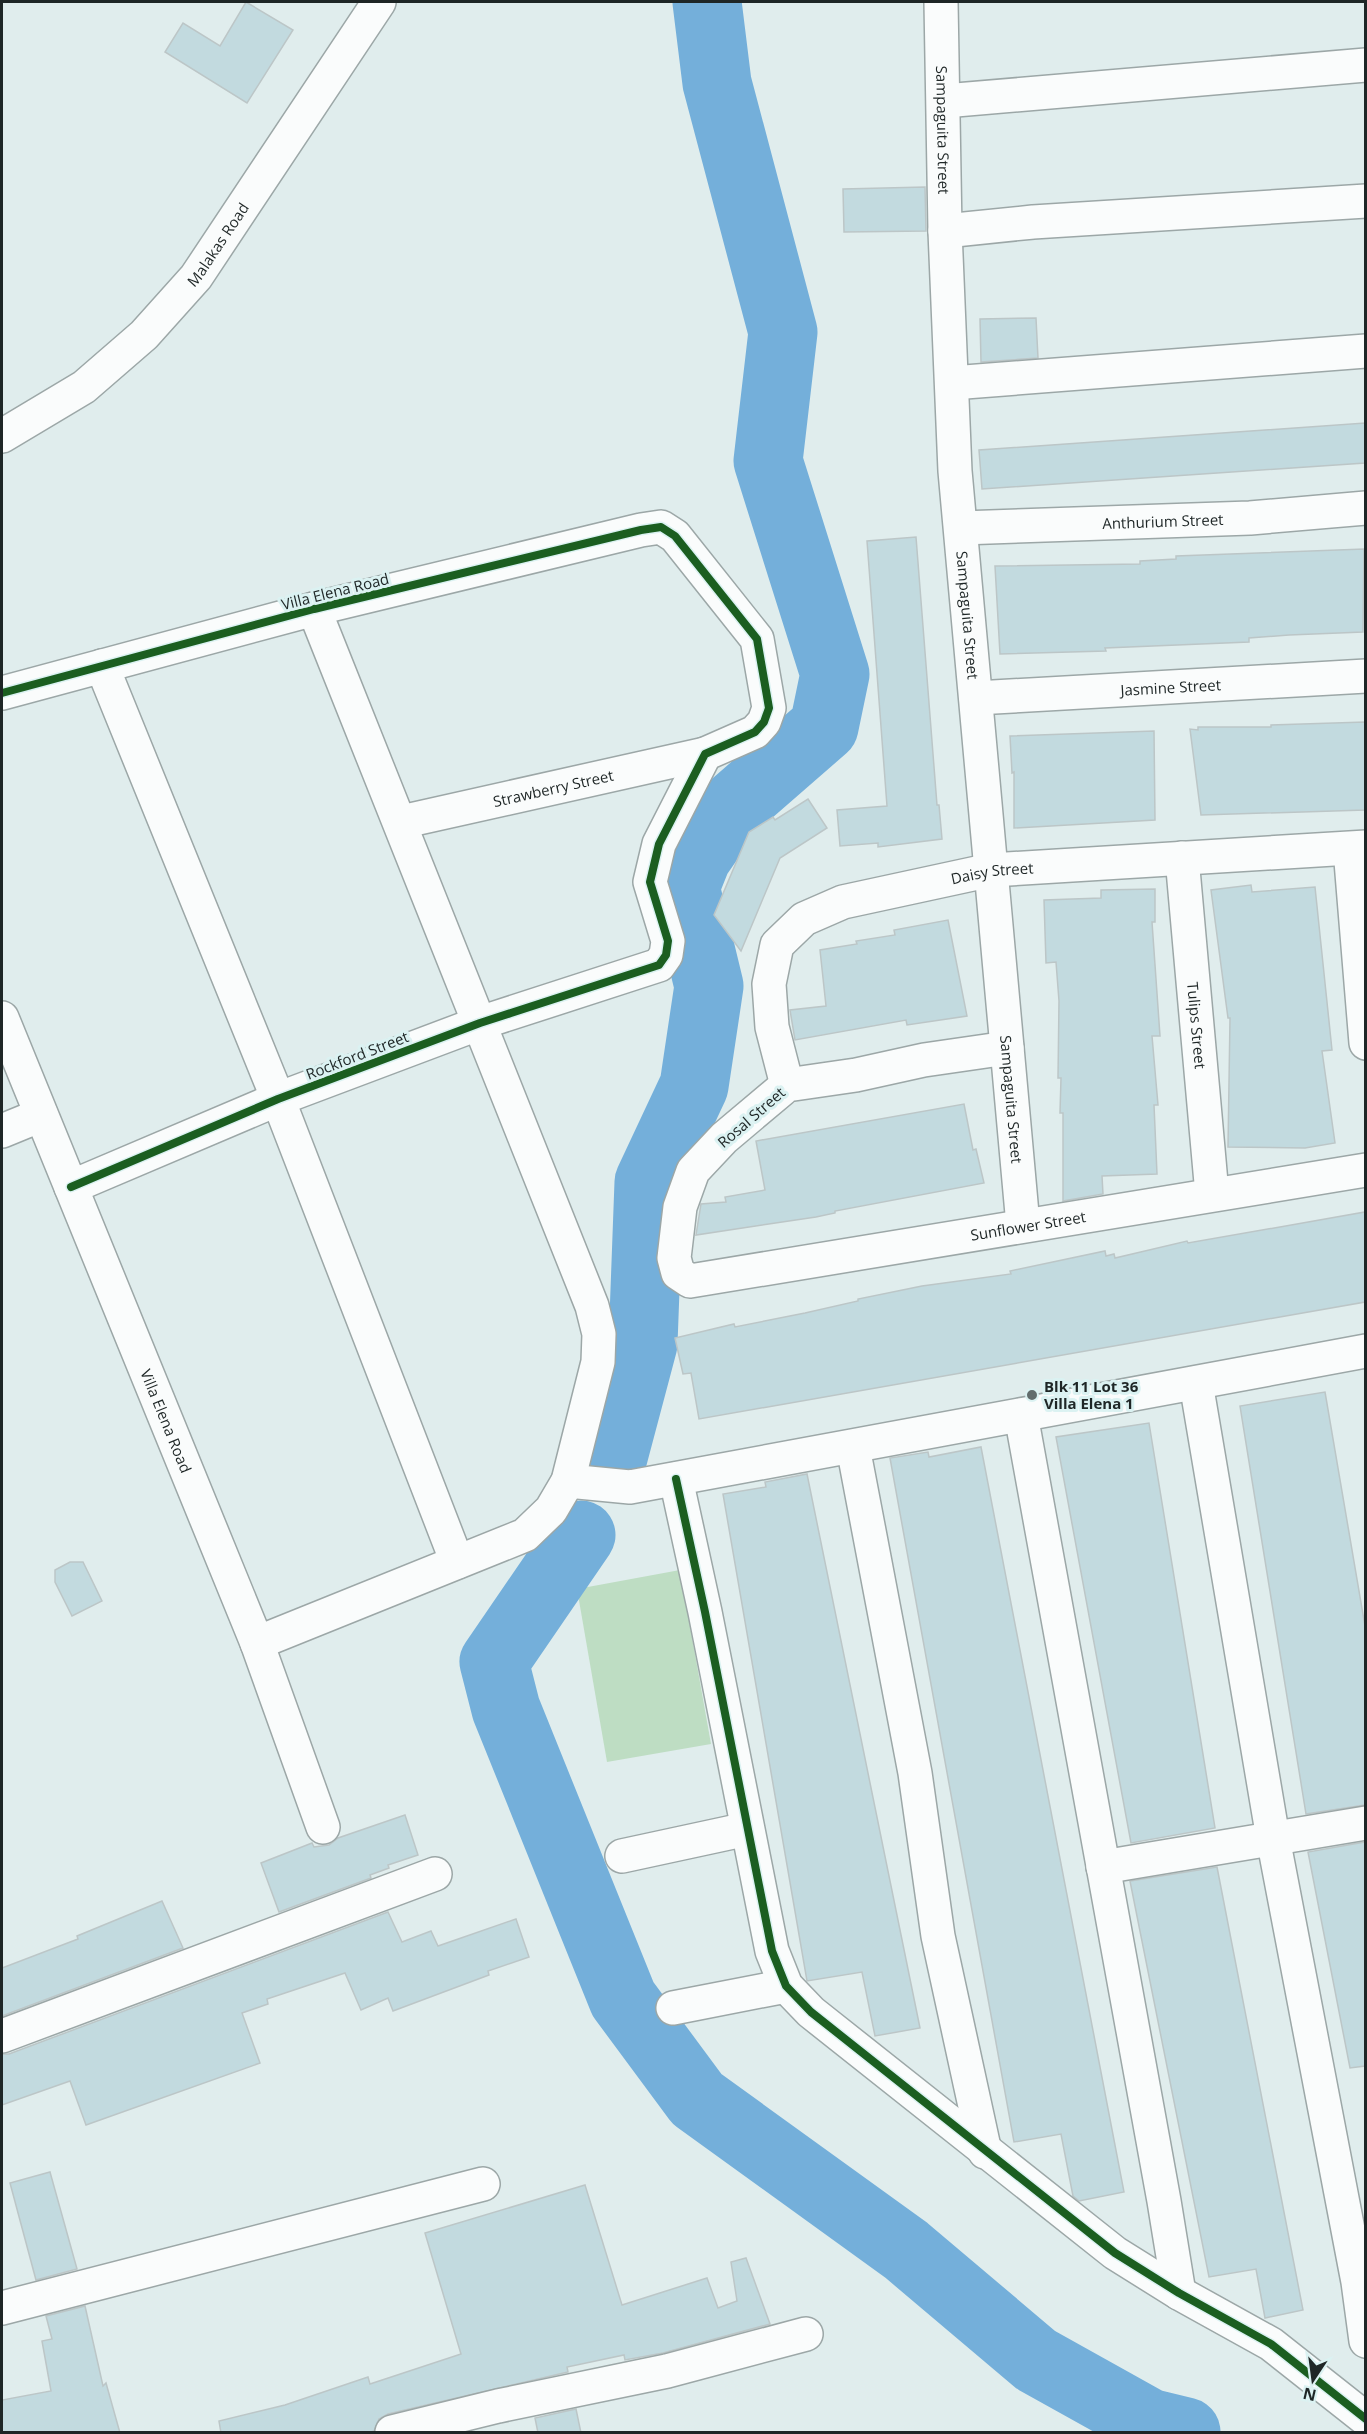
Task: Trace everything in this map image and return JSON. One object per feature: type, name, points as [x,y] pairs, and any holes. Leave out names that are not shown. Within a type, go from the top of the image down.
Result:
[{"type":"street","name":"Malakas Road","points":[[2,436],[84,387],[144,335],[196,277],[379,2]]},
{"type":"street","name":"Sampaguita Street","points":[[940,2],[944,101],[945,231],[955,471],[1023,1225]]},
{"type":"street","points":[[944,101],[1365,65]]},
{"type":"street","points":[[945,231],[1033,222],[1365,201]]},
{"type":"street","points":[[952,383],[1365,351]]},
{"type":"street","name":"Anthurium Street","points":[[961,528],[1250,518],[1365,508]]},
{"type":"street","name":"Villa Elena Road","points":[[2,693],[314,609],[641,530],[661,527],[675,536]]},
{"type":"street","name":"Strawberry Street","points":[[401,822],[705,754],[754,732],[764,722],[769,708],[757,639],[675,536]]},
{"type":"street","points":[[257,1643],[525,1535],[579,1482],[598,1362],[599,1334],[592,1306],[401,822],[314,609]]},
{"type":"street","points":[[102,666],[278,1099],[457,1562]]},
{"type":"street","name":"Jasmine Street","points":[[976,698],[1365,676]]},
{"type":"street","name":"Rockford Street","points":[[71,1187],[278,1099],[480,1023],[659,965],[666,955],[668,941],[650,882],[652,872],[659,844],[705,754]]},
{"type":"street","points":[[1358,848],[1365,1043]]},
{"type":"street","name":"Daisy Street","points":[[787,1085],[772,1027],[769,984],[777,945],[804,919],[843,902],[991,870],[1358,848]]},
{"type":"street","name":"Tulips Street","points":[[1182,858],[1212,1194]]},
{"type":"street","name":"Villa Elena Road","points":[[2,1018],[257,1643],[323,1827]]},
{"type":"street","name":"Rosal Street","points":[[690,1281],[678,1273],[674,1258],[680,1207],[693,1171],[724,1138],[787,1085],[856,1076],[924,1060],[1007,1048]]},
{"type":"street","points":[[2,1131],[41,1115]]},
{"type":"street","name":"Sunflower Street","points":[[690,1281],[1365,1170]]},
{"type":"street","points":[[579,1482],[630,1487],[1365,1352]]},
{"type":"street","points":[[1196,1383],[1273,1838],[1362,2281],[1365,2341]]},
{"type":"street","points":[[1021,1416],[1179,2294]]},
{"type":"street","points":[[853,1447],[915,1773],[938,1936],[986,2152]]},
{"type":"street","points":[[676,1479],[708,1623],[772,1952],[786,1986],[811,2012],[1115,2253],[1179,2294],[1271,2344],[1365,2419]]},
{"type":"street","points":[[1103,1867],[1365,1823]]},
{"type":"street","points":[[622,1856],[747,1829]]},
{"type":"street","points":[[2,2036],[435,1874]]},
{"type":"street","points":[[673,2008],[786,1986]]},
{"type":"street","points":[[2,2308],[483,2184]]},
{"type":"street","points":[[392,2433],[498,2406],[667,2371],[806,2334]]},
{"type":"green space","points":[[680,1570],[711,1744],[607,1762],[577,1589]]},
{"type":"building","points":[[246,2],[293,30],[247,103],[165,52],[183,23],[220,46]]},
{"type":"building","points":[[925,187],[926,231],[844,232],[843,189]]},
{"type":"building","points":[[1036,318],[1038,358],[981,362],[980,319]]},
{"type":"building","points":[[1365,423],[1365,463],[982,489],[979,450]]},
{"type":"building","points":[[916,537],[937,805],[939,805],[942,839],[878,847],[878,843],[840,846],[837,810],[887,806],[867,541]]},
{"type":"building","points":[[1364,549],[1363,632],[1249,638],[1249,642],[1105,648],[1106,651],[1000,654],[995,566],[1140,564],[1140,561],[1176,559],[1176,556]]},
{"type":"building","points":[[1365,722],[1365,810],[1201,815],[1190,729]]},
{"type":"building","points":[[1154,731],[1155,820],[1014,828],[1014,772],[1012,773],[1010,736]]},
{"type":"building","points":[[808,799],[827,828],[780,858],[741,951],[714,915],[749,832],[773,817],[775,820]]},
{"type":"building","points":[[1251,885],[1252,892],[1315,887],[1332,1050],[1322,1051],[1335,1143],[1305,1148],[1228,1147],[1230,1018],[1228,1018],[1211,890]]},
{"type":"building","points":[[1155,889],[1155,922],[1152,922],[1160,1036],[1152,1036],[1158,1105],[1154,1105],[1157,1174],[1102,1176],[1103,1194],[1063,1201],[1063,1113],[1060,1113],[1061,1078],[1058,1078],[1059,1001],[1056,962],[1046,963],[1044,900],[1101,898],[1101,890]]},
{"type":"building","points":[[948,920],[967,1016],[907,1025],[906,1020],[795,1040],[790,1010],[826,1006],[820,950],[857,944],[856,941],[895,935],[894,930]]},
{"type":"building","points":[[964,1104],[973,1150],[976,1149],[984,1183],[835,1211],[835,1213],[816,1217],[696,1235],[701,1204],[726,1202],[725,1197],[765,1190],[756,1141]]},
{"type":"building","points":[[1365,1212],[1365,1302],[699,1419],[691,1373],[683,1374],[675,1338],[734,1324],[735,1327],[805,1313],[922,1286],[1011,1274],[1010,1271],[1105,1251],[1106,1256],[1114,1254],[1115,1258],[1187,1241],[1188,1243]]},
{"type":"building","points":[[1325,1392],[1365,1626],[1365,1805],[1306,1814],[1240,1406]]},
{"type":"building","points":[[1149,1423],[1215,1828],[1131,1843],[1056,1437]]},
{"type":"building","points":[[981,1447],[1124,2192],[1079,2201],[1073,2196],[1061,2134],[1014,2142],[890,1458],[928,1452],[929,1457]]},
{"type":"building","points":[[807,1474],[920,2028],[875,2036],[862,1972],[807,1981],[723,1494],[766,1487],[765,1482]]},
{"type":"building","points":[[70,1562],[83,1562],[102,1601],[72,1616],[55,1582],[55,1570]]},
{"type":"building","points":[[405,1815],[418,1855],[388,1865],[389,1868],[370,1875],[371,1878],[279,1912],[261,1863],[312,1843],[314,1847],[329,1845],[338,1838]]},
{"type":"building","points":[[1365,1842],[1365,2066],[1350,2068],[1308,1852]]},
{"type":"building","points":[[1217,1867],[1303,2310],[1265,2318],[1256,2269],[1209,2277],[1130,1881]]},
{"type":"building","points":[[162,1901],[183,1948],[2,2016],[2,1968],[78,1939],[77,1936]]},
{"type":"building","points":[[388,1912],[402,1942],[431,1931],[438,1946],[516,1919],[529,1957],[488,1971],[489,1975],[393,2011],[388,1998],[361,2010],[345,1973],[267,1999],[268,2004],[242,2013],[260,2063],[86,2125],[70,2081],[2,2105],[2,2054],[9,2054]]},
{"type":"building","points":[[50,2172],[77,2269],[36,2280],[10,2183]]},
{"type":"building","points":[[585,2185],[622,2305],[707,2278],[718,2308],[737,2301],[731,2262],[746,2258],[770,2324],[663,2353],[625,2360],[624,2355],[567,2367],[568,2372],[388,2414],[379,2419],[374,2431],[369,2433],[221,2433],[219,2421],[285,2405],[368,2377],[370,2384],[461,2354],[425,2233]]},
{"type":"building","points":[[85,2306],[103,2386],[106,2383],[120,2433],[2,2433],[2,2400],[51,2391],[42,2341],[52,2339],[46,2316]]},
{"type":"building","points":[[576,2409],[581,2433],[538,2433],[535,2418]]},
{"type":"waterway","points":[[613,1457],[643,1344],[649,1182],[694,1086],[709,986],[685,887],[697,857],[731,808],[824,727],[835,674],[768,461],[783,332],[717,83],[707,2]]},
{"type":"waterway","points":[[581,1535],[494,1662],[506,1709],[623,1999],[697,2099],[906,2250],[1036,2360],[1149,2423],[1186,2432]]},
{"type":"cycle path","points":[[2,693],[314,609],[661,527],[675,536],[757,639],[769,708],[764,722],[755,732],[705,754],[659,844],[650,882],[668,941],[666,955],[659,965],[480,1023],[278,1099],[71,1187]]},
{"type":"cycle path","points":[[676,1479],[705,1612],[772,1951],[786,1986],[811,2012],[1115,2253],[1179,2293],[1271,2344],[1366,2419]]},
{"type":"place","name":"Blk 11 Lot 36 Villa Elena 1","points":[[1032,1395]]}]
